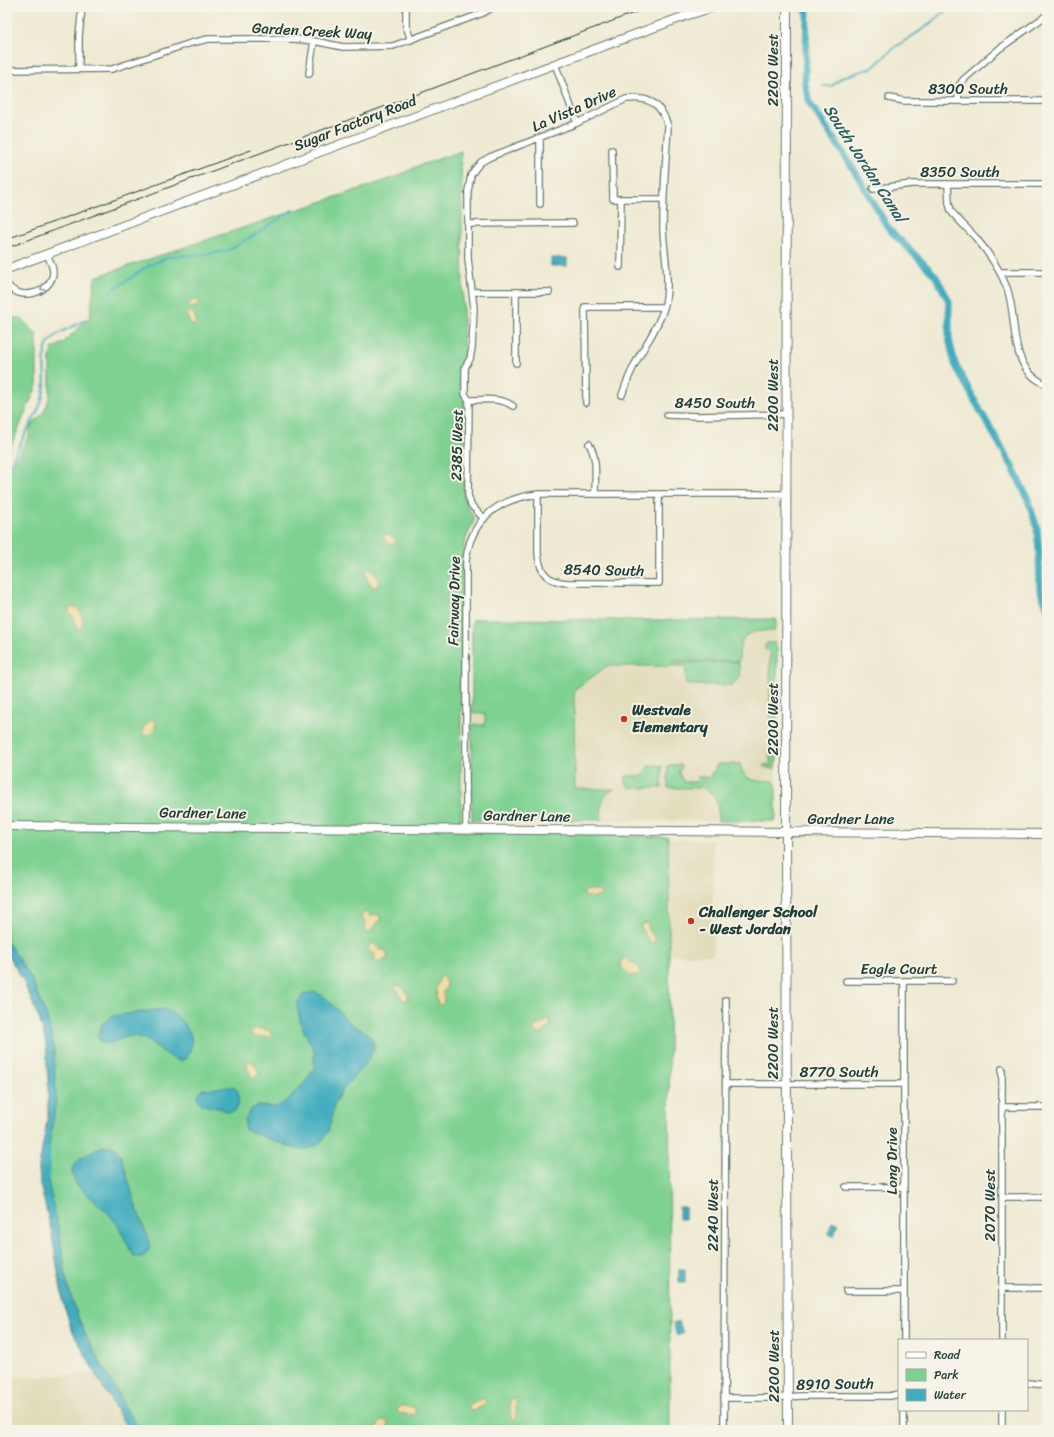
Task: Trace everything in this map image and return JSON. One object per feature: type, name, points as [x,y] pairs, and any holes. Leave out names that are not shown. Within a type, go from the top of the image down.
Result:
[{"type":"street","points":[[79,70],[79,36],[82,7]]},
{"type":"street","points":[[406,7],[406,26],[411,40]]},
{"type":"street","name":"Garden Creek Way","points":[[7,70],[103,70],[119,68],[190,43],[203,40],[295,39],[343,47],[393,46],[482,13],[493,7]]},
{"type":"street","name":"Sugar Factory Road","points":[[7,269],[555,64],[714,7]]},
{"type":"street","name":"2200 West","points":[[787,7],[786,832],[788,1430]]},
{"type":"street","points":[[958,101],[959,86],[963,80],[999,49],[1047,14]]},
{"type":"street","points":[[309,74],[314,41]]},
{"type":"street","points":[[555,64],[577,123]]},
{"type":"street","name":"La Vista Drive","points":[[465,367],[470,359],[474,327],[473,292],[469,270],[468,224],[469,182],[475,170],[481,162],[490,157],[577,123],[626,99],[644,98],[657,106],[664,114],[668,126],[663,199],[663,231],[668,283],[664,306],[654,334],[632,370],[622,395]]},
{"type":"street","name":"8300 South","points":[[889,98],[904,101],[1047,101]]},
{"type":"street","points":[[540,138],[540,204]]},
{"type":"street","points":[[612,150],[613,199],[663,199]]},
{"type":"street","name":"8350 South","points":[[873,189],[912,184],[1047,184]]},
{"type":"street","points":[[948,184],[951,211],[980,244],[1000,272],[1010,297],[1018,352],[1022,361],[1033,377],[1047,385]]},
{"type":"street","points":[[620,266],[621,199]]},
{"type":"street","points":[[468,224],[573,223]]},
{"type":"street","points":[[7,284],[12,290],[21,294],[36,292],[46,286],[50,282],[53,271],[47,254]]},
{"type":"street","points":[[1000,272],[1047,272]]},
{"type":"street","points":[[473,292],[549,292]]},
{"type":"street","points":[[516,292],[516,363]]},
{"type":"street","points":[[586,403],[585,307],[664,306]]},
{"type":"street","name":"2385 West","points":[[465,367],[465,394],[469,400],[469,500],[470,505],[484,519]]},
{"type":"street","points":[[469,400],[498,400],[507,402],[513,406]]},
{"type":"street","name":"8450 South","points":[[667,415],[699,416],[787,414]]},
{"type":"street","points":[[589,444],[594,458],[595,494]]},
{"type":"street","name":"Fairway Drive","points":[[466,830],[466,560],[470,540],[484,519],[493,510],[506,501],[522,496],[538,494],[787,494]]},
{"type":"street","name":"8540 South","points":[[538,494],[539,563],[543,572],[549,578],[562,583],[659,583],[659,494]]},
{"type":"street","name":"Gardner Lane","points":[[7,826],[1047,834]]},
{"type":"street","name":"Eagle Court","points":[[846,981],[952,981]]},
{"type":"street","name":"Long Drive","points":[[904,981],[904,1339]]},
{"type":"street","name":"2240 West","points":[[724,1430],[726,1000]]},
{"type":"street","name":"2070 West","points":[[1002,1069],[1002,1339]]},
{"type":"street","name":"8770 South","points":[[726,1084],[904,1084]]},
{"type":"street","points":[[1002,1107],[1047,1107]]},
{"type":"street","points":[[846,1187],[904,1187]]},
{"type":"street","points":[[1002,1197],[1047,1197]]},
{"type":"street","points":[[1002,1288],[1047,1288]]},
{"type":"street","points":[[846,1291],[904,1291]]},
{"type":"street","points":[[1028,1383],[1047,1385]]},
{"type":"street","name":"8910 South","points":[[724,1398],[890,1396],[898,1394]]},
{"type":"street","points":[[904,1411],[904,1430]]},
{"type":"street","points":[[1002,1411],[1002,1430]]},
{"type":"shaded area","name":"Westvale Elementary","points":[[474,619],[776,619],[777,760],[775,821],[472,820],[472,621]]},
{"type":"shaded area","name":"Challenger School - West Jordan","points":[[668,839],[713,840],[713,955],[669,955]]},
{"type":"shaded area","points":[[95,1373],[133,1430],[7,1430],[7,1378]]},
{"type":"green space","points":[[461,151],[464,501],[474,518],[474,521],[466,538],[462,558],[460,703],[461,823],[458,823],[457,831],[668,837],[670,1430],[128,1430],[71,1328],[63,1301],[51,1229],[40,1184],[39,1167],[48,1115],[46,1043],[40,1021],[23,980],[7,954],[7,474],[29,436],[31,426],[43,413],[47,405],[50,395],[50,355],[53,348],[63,343],[90,317],[95,277],[393,178],[418,166]]},
{"type":"green space","points":[[7,318],[21,318],[37,335],[37,385],[7,456]]},
{"type":"green space","points":[[474,619],[776,619],[776,627],[774,631],[758,632],[747,635],[741,644],[739,661],[674,661],[670,666],[607,666],[574,690],[575,789],[614,789],[602,802],[601,820],[472,820],[472,725],[485,725],[485,713],[472,713],[472,621]]},
{"type":"green space","points":[[767,643],[775,643],[774,645],[777,648],[777,760],[774,769],[764,766],[766,764],[770,766],[770,652],[765,649],[765,645]]},
{"type":"green space","points":[[739,662],[739,677],[733,685],[686,685],[686,666],[671,666],[675,663]]},
{"type":"green space","points":[[717,764],[740,764],[749,779],[758,781],[774,781],[776,784],[775,821],[718,821],[715,797],[703,788],[712,772],[714,773]]},
{"type":"green space","points":[[649,765],[662,766],[662,788],[629,788],[625,781],[626,776],[643,776]]},
{"type":"green space","points":[[669,765],[681,765],[682,768],[678,771],[684,782],[697,782],[698,777],[707,777],[700,788],[668,788]]},
{"type":"sand","points":[[194,300],[198,300],[200,303],[196,307],[191,308],[188,304]]},
{"type":"sand","points":[[188,311],[193,313],[196,317],[194,326],[190,323],[186,314]]},
{"type":"sand","points":[[386,534],[390,535],[395,540],[396,544],[385,540],[383,537]]},
{"type":"sand","points":[[367,569],[371,569],[377,577],[379,582],[377,587],[373,587],[368,581],[365,573]]},
{"type":"sand","points":[[70,607],[76,607],[82,614],[83,626],[79,629],[76,628],[74,618],[69,612]]},
{"type":"sand","points":[[151,720],[154,720],[155,728],[146,736],[143,734],[143,728]]},
{"type":"sand","points":[[586,890],[599,891],[601,895],[595,897],[584,896]]},
{"type":"sand","points":[[367,912],[370,916],[376,914],[380,916],[380,921],[368,933],[365,930],[366,922],[361,918],[363,913]]},
{"type":"sand","points":[[644,923],[648,924],[648,931],[656,939],[652,943],[642,931],[641,926]]},
{"type":"sand","points":[[373,943],[379,949],[387,951],[387,960],[382,959],[379,963],[375,962],[375,954],[368,951],[369,945]]},
{"type":"sand","points":[[625,958],[640,968],[640,972],[637,975],[630,976],[622,968],[620,962]]},
{"type":"sand","points":[[443,976],[447,986],[443,992],[444,1002],[441,1005],[437,1003],[436,988],[440,977]]},
{"type":"sand","points":[[398,985],[401,986],[408,994],[408,1000],[403,1000],[395,988]]},
{"type":"sand","points":[[548,1019],[551,1021],[550,1026],[542,1034],[534,1032],[534,1027],[542,1024]]},
{"type":"sand","points":[[255,1028],[268,1030],[271,1035],[269,1037],[252,1036],[251,1033]]},
{"type":"sand","points":[[247,1062],[254,1062],[259,1073],[254,1078],[247,1067]]},
{"type":"sand","points":[[483,1398],[486,1402],[478,1409],[472,1411],[468,1409],[470,1404]]},
{"type":"sand","points":[[514,1398],[516,1401],[516,1419],[514,1421],[511,1419],[510,1401]]},
{"type":"sand","points":[[402,1406],[414,1407],[416,1413],[413,1415],[398,1413],[397,1409]]},
{"type":"sand","points":[[381,1421],[388,1421],[389,1425],[385,1430],[375,1430]]},
{"type":"water","points":[[551,258],[567,258],[567,266],[551,266]]},
{"type":"water","points":[[7,941],[31,978],[47,1017],[54,1047],[56,1102],[46,1166],[58,1226],[67,1283],[78,1317],[88,1340],[140,1430],[128,1430],[71,1328],[63,1301],[51,1229],[40,1184],[39,1167],[48,1115],[46,1043],[40,1021],[23,980],[7,954]]},
{"type":"water","points":[[314,992],[325,997],[348,1021],[369,1035],[374,1044],[374,1048],[364,1066],[336,1100],[329,1128],[322,1141],[312,1147],[297,1149],[245,1130],[245,1120],[252,1108],[258,1106],[276,1107],[288,1100],[304,1083],[314,1068],[314,1051],[301,1025],[297,1005],[304,994]]},
{"type":"water","points":[[162,1009],[175,1015],[184,1023],[190,1032],[192,1039],[187,1058],[181,1060],[174,1059],[144,1039],[133,1036],[108,1043],[100,1041],[98,1035],[100,1027],[112,1016]]},
{"type":"water","points":[[234,1087],[238,1091],[239,1097],[238,1106],[233,1112],[202,1105],[198,1100],[198,1094],[202,1089]]},
{"type":"water","points":[[114,1146],[122,1158],[134,1200],[150,1244],[147,1253],[140,1257],[134,1257],[117,1224],[107,1212],[76,1184],[72,1173],[74,1164],[80,1158],[101,1147]]},
{"type":"water","points":[[679,1207],[685,1207],[685,1219],[679,1219]]},
{"type":"water","points":[[832,1221],[838,1223],[834,1236],[828,1234]]},
{"type":"water","points":[[679,1269],[685,1269],[685,1282],[679,1282]]},
{"type":"water","points":[[679,1321],[683,1333],[677,1336],[673,1323]]},
{"type":"waterway","name":"South Jordan Canal","points":[[803,7],[807,12],[805,84],[809,102],[853,168],[888,228],[935,275],[949,301],[949,339],[955,364],[1011,464],[1027,497],[1037,528],[1040,590],[1047,607]]},
{"type":"waterway","points":[[823,86],[832,86],[842,77],[872,68],[894,48],[923,29],[950,7]]},
{"type":"waterway","points":[[110,291],[148,266],[168,257],[208,254],[229,250],[292,210]]},
{"type":"waterway","points":[[7,469],[41,403],[45,385],[44,358],[47,346],[58,334],[86,319]]},
{"type":"waterway","points":[[46,1176],[47,1150]]},
{"type":"tram line","points":[[7,248],[650,7]]},
{"type":"tram line","points":[[7,239],[251,150]]},
{"type":"place","name":"Westvale Elementary","points":[[624,719]]},
{"type":"place","name":"Challenger School - West Jordan","points":[[691,921]]}]
